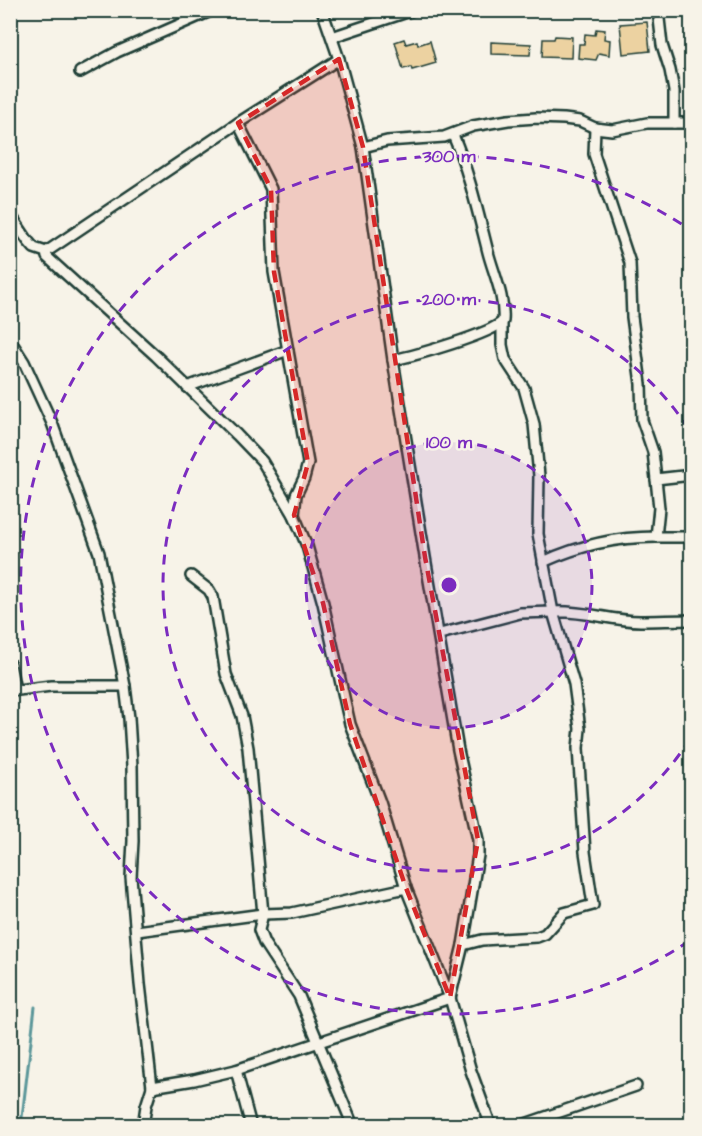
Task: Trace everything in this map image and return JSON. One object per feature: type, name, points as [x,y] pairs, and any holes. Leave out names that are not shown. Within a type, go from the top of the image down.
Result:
[{"type":"street","points":[[80,72],[117,52],[213,10]]},
{"type":"street","points":[[322,10],[339,59],[363,147],[393,360],[425,557],[440,634],[458,750],[478,840],[478,855],[463,945],[450,998]]},
{"type":"street","points":[[332,37],[413,10]]},
{"type":"street","points":[[658,10],[662,45],[674,91],[674,123]]},
{"type":"street","points":[[46,252],[238,123],[339,59]]},
{"type":"street","points":[[363,147],[387,141],[453,135],[473,126],[487,123],[536,118],[580,121],[595,128],[612,130],[647,123],[690,123],[692,135]]},
{"type":"street","points":[[238,123],[271,189],[274,272],[308,463],[296,495],[294,515]]},
{"type":"street","points":[[595,128],[594,154],[630,262],[632,317],[642,384],[642,420],[653,452],[659,508],[656,537]]},
{"type":"street","points":[[453,135],[465,166],[496,276],[502,305],[501,345],[505,358],[524,388],[534,424],[539,476],[538,534],[553,612],[574,684],[579,717],[578,748],[585,852],[592,905],[564,913],[545,934],[537,937],[482,940],[463,945]]},
{"type":"street","points":[[10,214],[34,248],[46,252]]},
{"type":"street","points":[[46,252],[47,257],[187,387],[262,461],[294,515],[307,546],[323,603],[348,716],[380,802],[406,888],[450,998],[471,1071],[491,1125]]},
{"type":"street","points":[[393,360],[434,349],[501,323]]},
{"type":"street","points":[[10,340],[24,362],[52,423],[99,554],[125,686],[132,766],[131,877],[152,1087],[143,1125]]},
{"type":"street","points":[[187,387],[288,350]]},
{"type":"street","points":[[656,479],[692,475]]},
{"type":"street","points":[[543,562],[597,542],[656,537],[692,537]]},
{"type":"street","points":[[191,576],[209,590],[213,597],[226,674],[242,716],[248,748],[263,914],[259,930],[264,943],[299,996],[353,1125]]},
{"type":"street","points":[[440,634],[520,613],[571,611],[640,621],[692,620]]},
{"type":"street","points":[[10,664],[13,690],[51,686],[125,686]]},
{"type":"street","points":[[137,931],[292,912],[406,888]]},
{"type":"street","points":[[152,1087],[236,1070],[450,998]]},
{"type":"street","points":[[236,1070],[251,1125]]},
{"type":"street","points":[[519,1125],[636,1086]]},
{"type":"highlighted area","points":[[339,59],[363,147],[425,557],[478,840],[450,998],[406,888],[350,724],[323,603],[294,515],[308,463],[274,272],[271,189],[238,123]]},
{"type":"building","points":[[647,22],[650,51],[623,54],[620,24]]},
{"type":"building","points":[[596,29],[605,30],[604,39],[610,40],[609,55],[599,53],[596,60],[578,58],[579,44],[584,44],[585,34],[595,35]]},
{"type":"building","points":[[555,36],[572,37],[571,58],[542,57],[543,39],[554,39]]},
{"type":"building","points":[[404,39],[406,44],[417,41],[418,45],[430,41],[436,63],[412,70],[411,67],[403,69],[395,42]]},
{"type":"building","points":[[491,42],[531,44],[530,55],[491,54]]},
{"type":"waterway","points":[[21,1126],[35,1007]]}]
